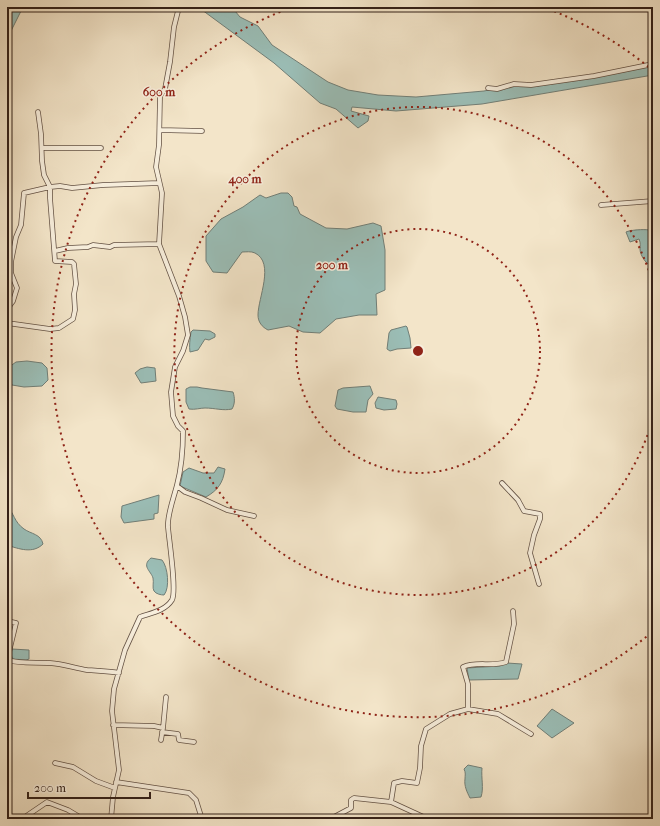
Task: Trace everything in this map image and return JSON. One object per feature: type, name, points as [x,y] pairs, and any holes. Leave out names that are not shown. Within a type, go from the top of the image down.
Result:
[{"type":"street","points":[[111,819],[113,797],[119,770],[112,711],[114,689],[125,650],[140,617],[161,610],[172,600],[173,594],[168,525],[183,452],[183,431],[178,426],[173,416],[171,392],[175,367],[183,351],[188,335],[179,296],[159,244],[162,193],[156,167],[160,130],[160,96],[165,89],[174,27],[179,7]]},
{"type":"street","points":[[488,88],[497,89],[514,84],[531,85],[594,76],[653,64]]},
{"type":"street","points":[[7,323],[50,329],[59,328],[73,319],[75,310],[74,294],[76,284],[74,264],[72,262],[55,261],[50,187],[44,175],[38,112]]},
{"type":"street","points":[[160,130],[202,131]]},
{"type":"street","points":[[42,148],[101,148]]},
{"type":"street","points":[[7,309],[13,301],[17,288],[9,274],[16,237],[21,225],[24,193],[60,186],[72,188],[103,185],[159,183]]},
{"type":"street","points":[[601,205],[653,201]]},
{"type":"street","points":[[54,251],[68,248],[88,247],[93,245],[110,246],[159,244]]},
{"type":"street","points":[[502,483],[518,500],[524,511],[540,514],[540,519],[534,535],[530,553],[539,584]]},
{"type":"street","points":[[177,486],[185,492],[227,510],[254,516]]},
{"type":"street","points":[[468,709],[468,684],[463,667],[468,664],[498,664],[506,662],[514,624],[513,611]]},
{"type":"street","points":[[7,621],[16,623],[7,660],[55,663],[88,670],[119,673]]},
{"type":"street","points":[[162,740],[166,697]]},
{"type":"street","points":[[391,802],[394,783],[402,781],[417,783],[420,768],[421,746],[426,729],[450,714],[468,709],[498,714],[531,734]]},
{"type":"street","points":[[113,726],[154,726],[162,730],[178,734],[179,740],[194,742]]},
{"type":"street","points":[[55,763],[73,766],[96,781],[115,788]]},
{"type":"street","points":[[116,782],[189,793],[196,800],[203,819]]},
{"type":"street","points":[[322,819],[334,818],[351,808],[351,800],[354,798],[391,802],[428,819]]},
{"type":"street","points":[[22,819],[48,802],[68,810],[84,819]]},
{"type":"water","points":[[7,7],[23,7],[7,39]]},
{"type":"water","points":[[198,7],[229,7],[240,17],[258,26],[272,45],[328,82],[348,90],[378,95],[416,97],[484,91],[509,86],[537,86],[653,65],[653,75],[482,104],[396,111],[352,107],[351,111],[369,116],[368,121],[358,128],[336,109],[320,103],[274,63]]},
{"type":"water","points":[[281,193],[288,193],[292,197],[294,206],[297,207],[300,214],[326,228],[347,229],[373,223],[381,226],[385,250],[385,290],[376,294],[377,315],[359,315],[336,319],[320,333],[303,332],[289,326],[268,330],[261,324],[258,318],[265,273],[261,258],[253,252],[242,252],[227,273],[213,272],[206,261],[206,236],[221,219],[243,207],[260,195],[266,198]]},
{"type":"water","points":[[653,227],[653,267],[644,260],[640,252],[639,239],[630,242],[626,232],[649,230]]},
{"type":"water","points":[[406,326],[410,338],[411,348],[390,351],[387,349],[389,333],[391,330]]},
{"type":"water","points":[[193,330],[210,331],[215,334],[215,337],[209,340],[205,339],[198,350],[190,352],[191,332]]},
{"type":"water","points":[[27,361],[42,363],[47,368],[48,380],[42,386],[24,387],[12,385],[8,376],[9,367],[16,362]]},
{"type":"water","points":[[147,367],[155,368],[156,381],[141,383],[135,373],[140,369]]},
{"type":"water","points":[[370,386],[373,394],[368,400],[366,412],[353,412],[337,409],[335,406],[338,390],[343,388]]},
{"type":"water","points":[[190,387],[233,392],[233,407],[232,409],[225,410],[205,408],[189,409],[186,402],[186,389]]},
{"type":"water","points":[[378,397],[396,400],[396,409],[384,410],[376,408],[375,403]]},
{"type":"water","points":[[218,467],[225,469],[223,478],[217,489],[206,497],[180,486],[183,472],[189,468],[203,473],[214,473]]},
{"type":"water","points":[[159,495],[158,513],[154,514],[154,519],[124,523],[121,517],[122,506]]},
{"type":"water","points":[[7,506],[21,526],[27,531],[38,536],[43,544],[30,550],[7,545]]},
{"type":"water","points":[[151,558],[162,560],[166,567],[168,583],[164,595],[157,594],[153,590],[153,578],[147,566],[148,561]]},
{"type":"water","points":[[12,649],[29,650],[29,659],[13,659],[11,655]]},
{"type":"water","points":[[507,663],[522,664],[518,679],[469,680],[467,668],[500,666]]},
{"type":"water","points":[[552,709],[574,723],[552,738],[537,726]]},
{"type":"water","points":[[468,765],[482,768],[481,797],[470,798],[467,791],[464,769]]}]
